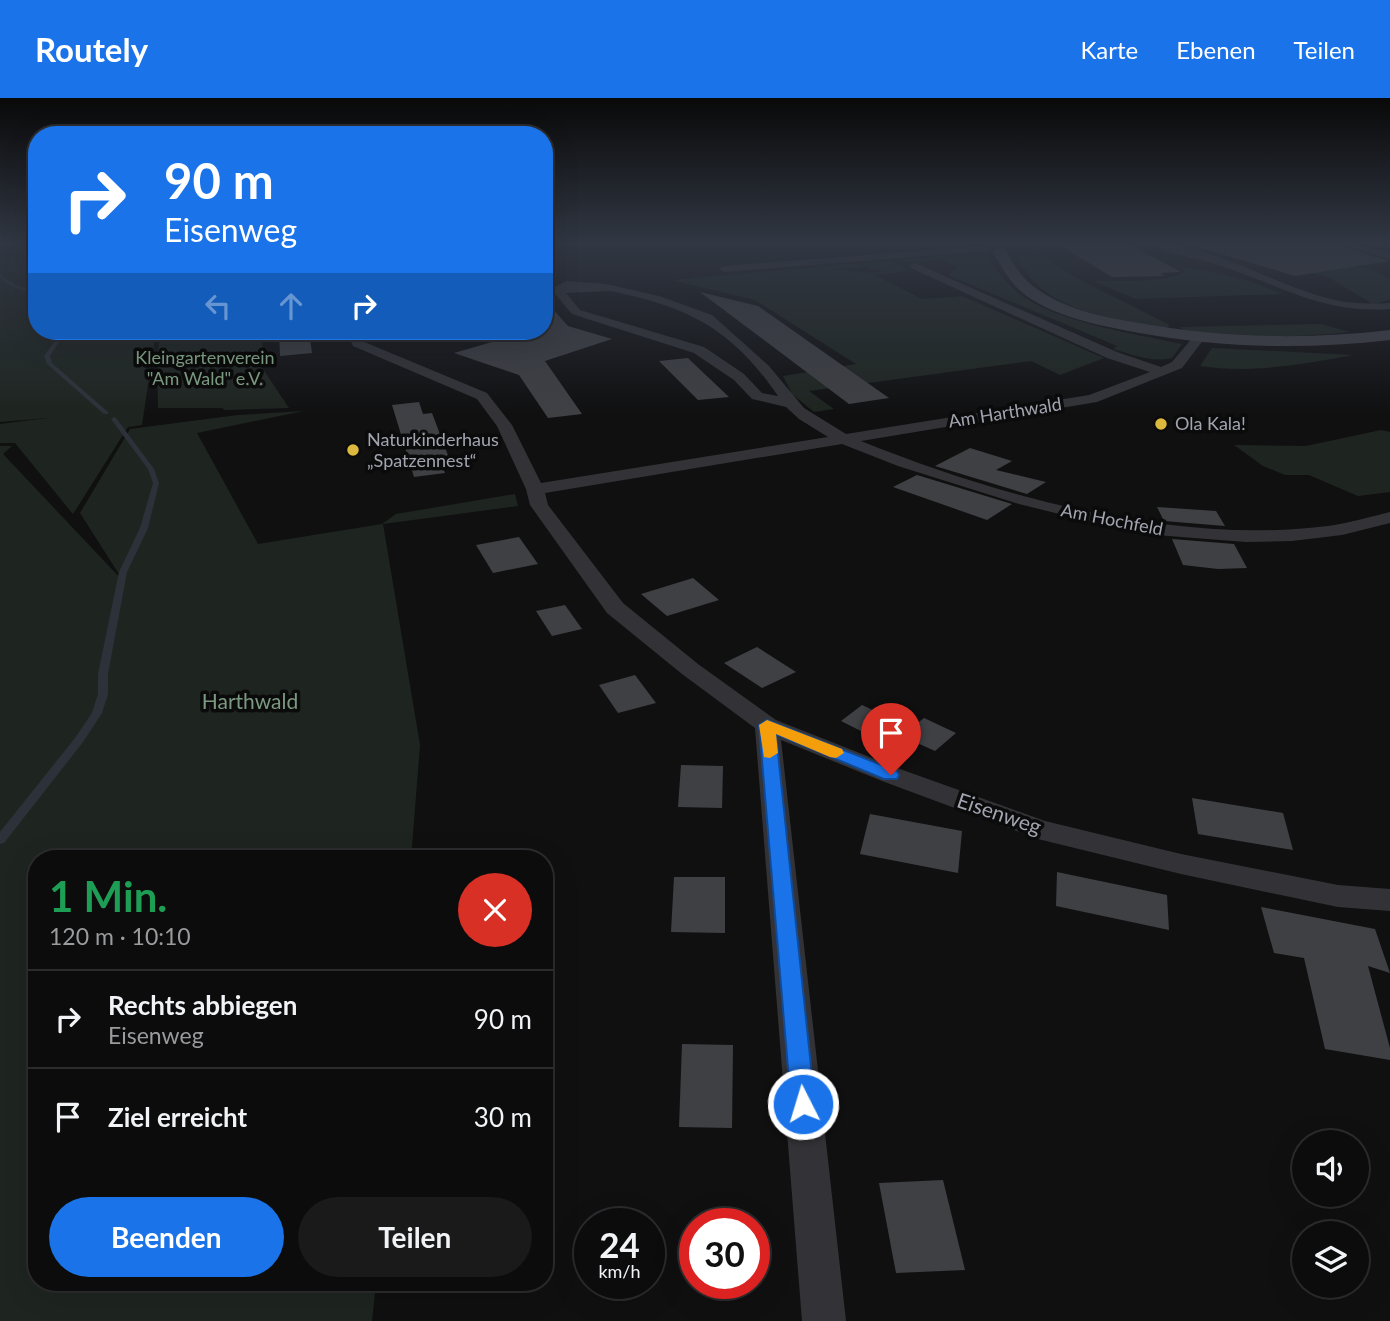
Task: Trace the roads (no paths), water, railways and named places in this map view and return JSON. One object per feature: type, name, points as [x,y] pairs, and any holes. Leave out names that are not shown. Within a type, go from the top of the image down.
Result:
[{"type":"main road","points":[[1042,299],[1109,323],[1198,338],[1305,344],[1390,335]]},
{"type":"street","points":[[565,299],[576,312],[699,350],[738,377],[757,396],[788,402]]},
{"type":"street","points":[[652,299],[707,318],[770,374],[788,402],[843,440]]},
{"type":"street","points":[[987,299],[1112,355],[1163,372]]},
{"type":"street","points":[[1312,299],[1359,306],[1390,306]]},
{"type":"street","name":"Am Harthwald","points":[[537,497],[843,440],[1092,399],[1182,362],[1198,338]]},
{"type":"street","points":[[356,340],[358,343],[482,396],[504,425],[537,497]]},
{"type":"street","name":"Am Hochfeld","points":[[843,440],[1018,500],[1098,521],[1189,534],[1251,538],[1331,533],[1390,517]]},
{"type":"street","name":"Eisenweg","points":[[537,497],[615,608],[690,669],[767,725],[891,775],[1038,829],[1181,864],[1325,894],[1390,900]]},
{"type":"street","points":[[767,725],[824,1321]]},
{"type":"waterway","points":[[58,340],[47,356],[50,364],[106,413]]},
{"type":"waterway","points":[[0,840],[79,740],[97,713],[103,694],[103,674],[123,572],[144,528],[156,483],[151,469],[114,419]]},
{"type":"place","name":"Ola Kala!","points":[[1161,424]]},
{"type":"place","name":"Naturkinderhaus „Spatzennest“","points":[[353,450]]},
{"type":"park label","name":"Kleingartenverein \"Am Wald\" e.V.","points":[[205,368]]},
{"type":"park label","name":"Harthwald","points":[[250,702]]}]
